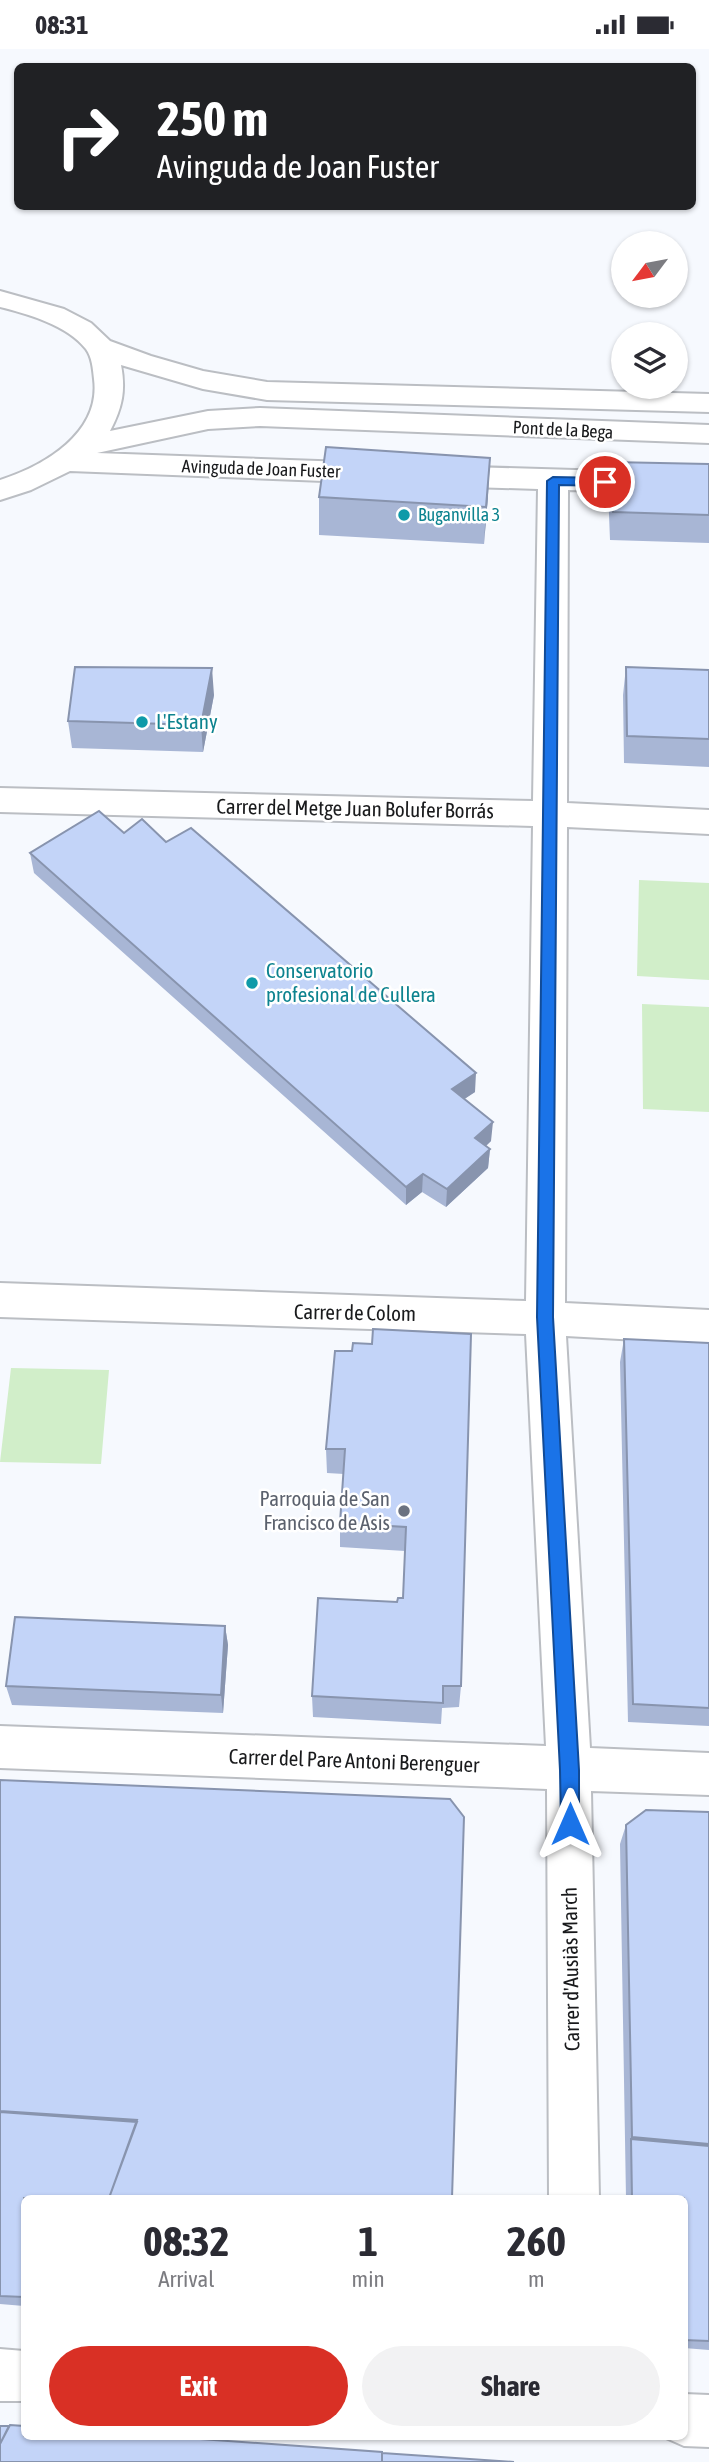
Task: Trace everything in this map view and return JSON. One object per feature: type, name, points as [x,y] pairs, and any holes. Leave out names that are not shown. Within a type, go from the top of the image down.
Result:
[{"type":"street","points":[[0,299],[32,305],[71,323],[100,347],[165,372],[215,385],[418,409]]},
{"type":"street","points":[[0,490],[37,477],[75,453],[106,414],[111,381],[100,347]]},
{"type":"street","name":"Pont de la Bega","points":[[418,409],[709,403]]},
{"type":"street","name":"Pont de la Bega","points":[[418,409],[709,434]]},
{"type":"street","name":"Avinguda de Joan Fuster","points":[[75,453],[208,421],[418,409]]},
{"type":"street","name":"Avinguda de Joan Fuster","points":[[75,453],[407,475],[709,484]]},
{"type":"street","name":"Carrer d'Ausiàs March","points":[[553,481],[545,1317],[569,1770],[574,2195]]},
{"type":"street","name":"Carrer del Metge Juan Bolufer Borrás","points":[[0,800],[550,814],[709,822]]},
{"type":"street","name":"Carrer de Colom","points":[[0,1300],[232,1310],[545,1317],[709,1327]]},
{"type":"street","name":"Carrer del Pare Antoni Berenguer","points":[[0,1747],[709,1774]]},
{"type":"street","points":[[0,2375],[21,2377]]},
{"type":"street","points":[[688,2420],[709,2421]]},
{"type":"green space","points":[[639,880],[709,883],[709,980],[637,976]]},
{"type":"green space","points":[[642,1004],[709,1007],[709,1112],[643,1109]]},
{"type":"green space","points":[[11,1368],[109,1370],[101,1464],[0,1462]]},
{"type":"building","points":[[326,447],[490,458],[486,507],[319,497]]},
{"type":"building","points":[[611,462],[709,464],[709,515],[613,512]]},
{"type":"building","points":[[75,667],[212,668],[201,725],[68,721]]},
{"type":"building","points":[[626,667],[709,670],[709,739],[627,736]]},
{"type":"building","name":"Conservatorio profesional de Cullera","points":[[99,811],[124,833],[142,819],[166,842],[191,828],[476,1073],[452,1089],[493,1122],[475,1138],[490,1149],[447,1189],[423,1174],[406,1187],[30,853]]},
{"type":"building","name":"Parroquia de San Francisco de Asis","points":[[373,1329],[471,1334],[461,1686],[443,1686],[443,1703],[312,1696],[318,1598],[397,1602],[398,1598],[403,1598],[406,1527],[340,1523],[345,1449],[326,1449],[335,1351],[352,1351],[353,1343],[372,1344]]},
{"type":"building","points":[[624,1339],[709,1343],[709,1708],[633,1704]]},
{"type":"building","points":[[15,1617],[225,1626],[221,1695],[6,1686]]},
{"type":"building","points":[[0,1780],[450,1799],[464,1817],[452,2195],[110,2195],[137,2120],[0,2111]]},
{"type":"building","points":[[646,1810],[709,1812],[709,2144],[632,2137],[626,1825]]},
{"type":"building","points":[[0,2112],[137,2122],[110,2195],[21,2195],[21,2297],[0,2296]]},
{"type":"building","points":[[631,2139],[709,2146],[709,2341],[688,2340],[688,2195],[632,2195]]},
{"type":"building","points":[[10,2425],[21,2426],[21,2440],[214,2440],[382,2452],[382,2462],[0,2462],[0,2444]]},
{"type":"building","points":[[0,2426],[9,2426],[0,2444]]},
{"type":"building","points":[[382,2453],[514,2462],[382,2462]]},
{"type":"place","name":"Buganvilla 3","points":[[404,515]]},
{"type":"place","name":"L'Estany","points":[[142,722]]},
{"type":"place","name":"Conservatorio profesional de Cullera","points":[[252,983]]},
{"type":"place","name":"Parroquia de San Francisco de Asis","points":[[404,1511]]},
{"type":"route","points":[[570,1824],[545,1317],[553,481],[605,482]]}]
